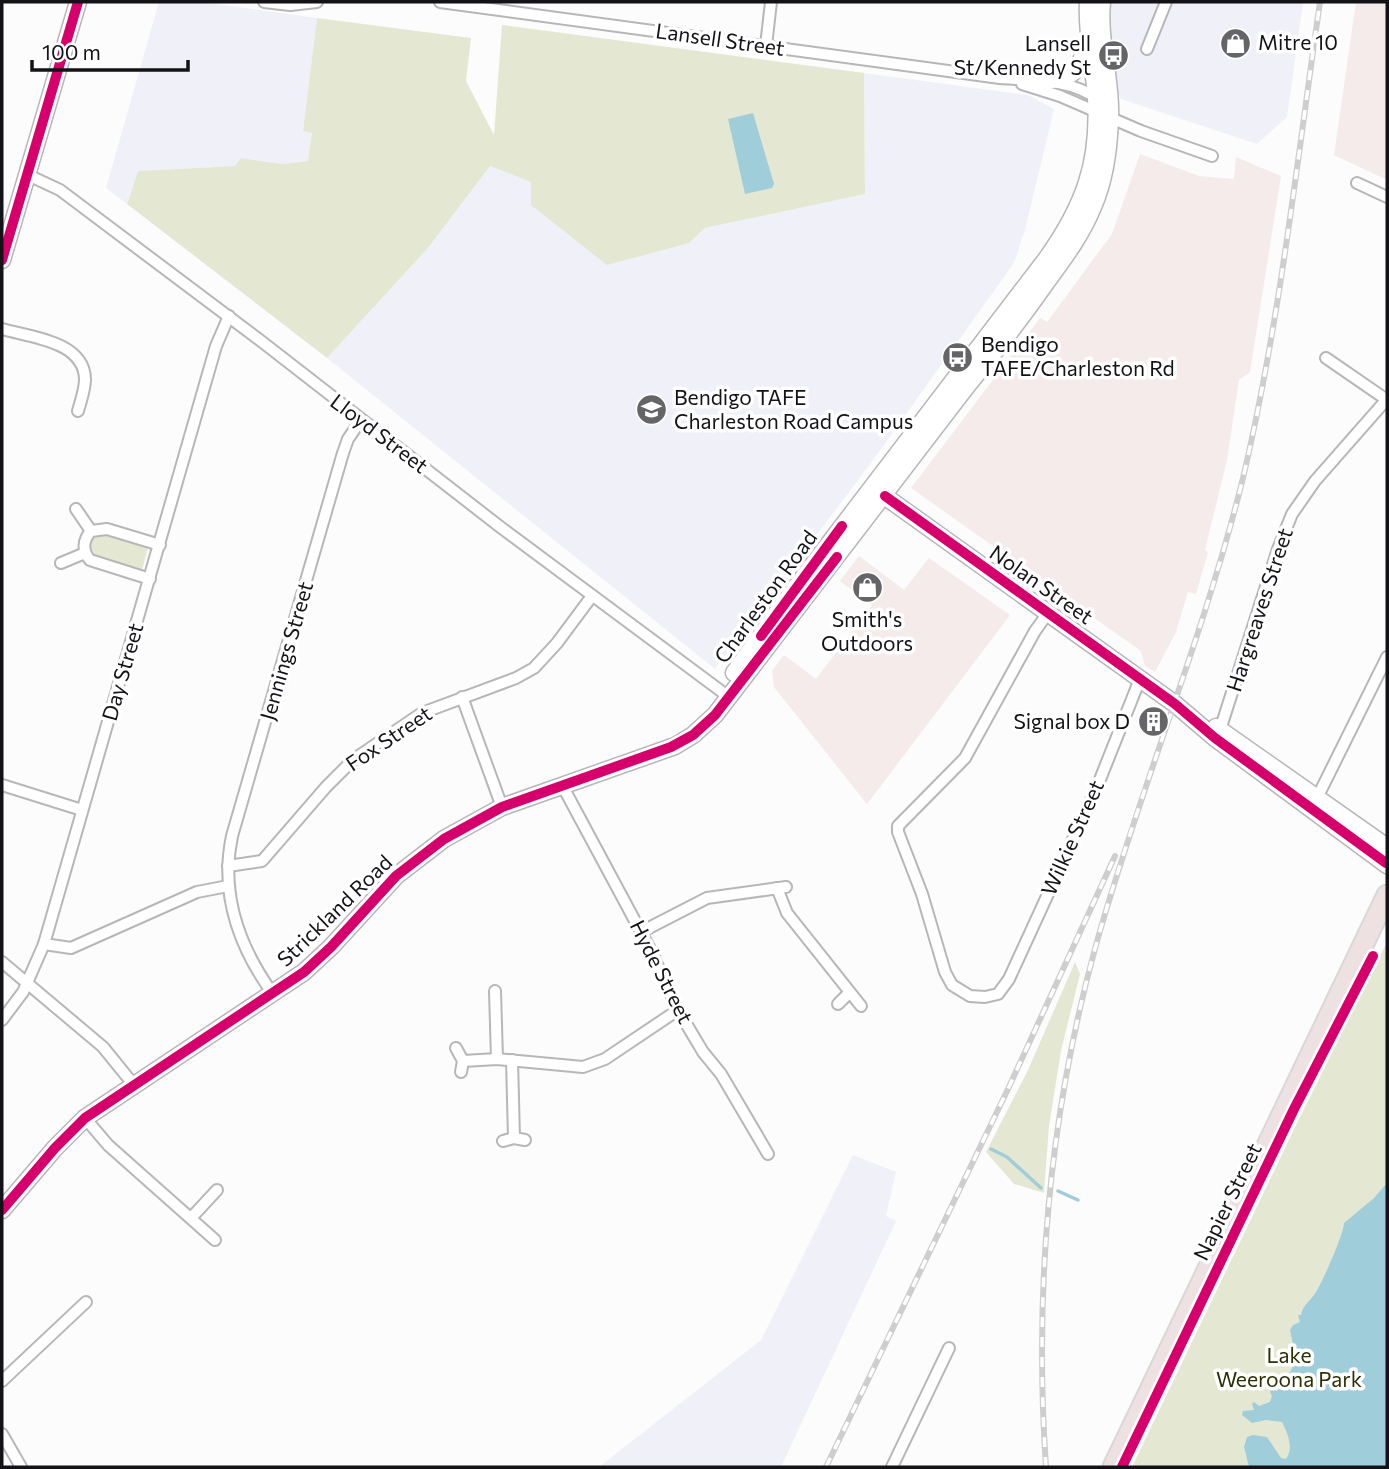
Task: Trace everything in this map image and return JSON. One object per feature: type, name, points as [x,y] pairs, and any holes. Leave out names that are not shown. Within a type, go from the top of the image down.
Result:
[{"type":"highway","name":"Napier Street","points":[[1122,1467],[1387,895]]},
{"type":"highway","name":"Napier Street","points":[[1264,1162],[1387,926]]},
{"type":"highway","name":"Napier Street","points":[[1113,1467],[1215,1265]]},
{"type":"street","points":[[2,260],[5,238],[28,175],[78,2]]},
{"type":"street","points":[[264,2],[290,5],[317,2]]},
{"type":"street","name":"Lansell Street","points":[[440,2],[1071,86],[1141,131],[1212,156]]},
{"type":"street","points":[[766,46],[771,2]]},
{"type":"street","points":[[1088,2],[1088,39],[1103,109]]},
{"type":"street","points":[[1102,2],[1103,109]]},
{"type":"street","points":[[1147,49],[1166,2]]},
{"type":"street","points":[[1044,81],[1063,79],[1074,73],[1082,61],[1088,39]]},
{"type":"street","name":"Lansell Street","points":[[1000,78],[1103,109]]},
{"type":"street","name":"Charleston Road","points":[[725,694],[932,420],[1073,218],[1092,168],[1096,135],[1103,109]]},
{"type":"street","name":"Lloyd Street","points":[[28,175],[60,190],[229,316],[592,596],[725,694]]},
{"type":"street","points":[[1357,183],[1387,197]]},
{"type":"street","name":"Day Street","points":[[2,1020],[28,984],[44,944],[216,346],[229,316]]},
{"type":"street","points":[[2,329],[62,347],[79,359],[85,377],[78,411]]},
{"type":"street","points":[[1326,358],[1387,399]]},
{"type":"street","name":"Hargreaves Street","points":[[1218,734],[1278,549],[1292,514],[1315,481],[1387,399]]},
{"type":"street","name":"Jennings Street","points":[[273,994],[240,933],[232,909],[228,866],[232,836],[343,453],[348,439],[361,420]]},
{"type":"street","name":"Nolan Street","points":[[878,492],[1314,803],[1387,847]]},
{"type":"street","points":[[76,509],[91,530]]},
{"type":"street","points":[[91,530],[107,529],[160,545]]},
{"type":"street","points":[[91,530],[84,543],[85,553],[93,562],[150,579]]},
{"type":"street","points":[[61,563],[85,553]]},
{"type":"street","name":"Fox Street","points":[[228,866],[262,861],[321,792],[353,760],[422,713],[516,678],[534,668],[557,643],[592,596]]},
{"type":"street","name":"Wilkie Street","points":[[1048,613],[1035,631],[969,752],[898,828],[948,979],[957,990],[970,996],[985,997],[998,994],[1005,986],[1097,787],[1140,679]]},
{"type":"street","points":[[1314,803],[1387,657]]},
{"type":"street","name":"Strickland Road","points":[[2,1210],[55,1148],[85,1118],[273,994],[321,957],[384,887],[444,839],[502,807],[653,753],[692,726],[725,694]]},
{"type":"street","points":[[462,697],[502,807]]},
{"type":"street","points":[[2,785],[82,810]]},
{"type":"street","name":"Hyde Street","points":[[562,785],[641,932],[678,1010],[721,1074],[768,1154]]},
{"type":"street","name":"Nolan Street","points":[[1314,803],[1387,865]]},
{"type":"street","points":[[44,944],[71,948],[197,892],[228,886]]},
{"type":"street","points":[[641,932],[706,898],[782,887],[787,913],[861,1006]]},
{"type":"street","points":[[2,962],[103,1047],[134,1084]]},
{"type":"street","points":[[495,991],[497,1059]]},
{"type":"street","points":[[838,1004],[849,993]]},
{"type":"street","points":[[456,1048],[462,1066],[497,1059],[562,1066],[590,1065],[605,1059],[678,1010]]},
{"type":"street","points":[[512,1060],[514,1140]]},
{"type":"street","points":[[85,1118],[108,1145],[215,1240]]},
{"type":"street","points":[[191,1218],[217,1190]]},
{"type":"street","points":[[2,1381],[86,1302]]},
{"type":"street","points":[[891,1467],[949,1348]]},
{"type":"street","points":[[2,1434],[21,1467]]},
{"type":"shaded area","points":[[159,2],[201,2],[317,18],[303,131],[312,132],[309,161],[282,164],[241,158],[235,166],[138,171],[127,204],[106,188]]},
{"type":"shaded area","points":[[1111,2],[1303,2],[1287,117],[1257,144],[1121,99],[1115,86],[1110,28]]},
{"type":"shaded area","points":[[1356,2],[1387,2],[1387,180],[1334,155]]},
{"type":"shaded area","name":"Bendigo TAFE Charleston Road Campus","points":[[864,73],[1028,95],[1054,109],[1025,230],[1014,263],[871,463],[715,669],[327,358],[428,248],[490,166],[689,243],[705,228],[865,194]]},
{"type":"shaded area","points":[[1140,154],[1199,176],[1234,179],[1236,157],[1281,176],[1250,372],[1239,380],[1227,460],[1205,550],[1208,552],[1196,594],[1188,592],[1176,632],[1155,672],[1145,666],[1141,651],[911,488],[1040,318],[1047,322],[1112,234]]},
{"type":"shaded area","points":[[859,556],[904,590],[929,558],[1010,615],[867,804],[774,687],[772,671],[784,655],[816,679],[872,605],[840,581]]},
{"type":"shaded area","points":[[853,1155],[896,1172],[886,1216],[896,1221],[781,1467],[599,1467],[761,1340]]},
{"type":"green space","points":[[317,18],[471,38],[466,81],[494,135],[502,25],[864,73],[865,194],[705,228],[689,243],[607,265],[531,205],[531,182],[490,166],[428,248],[327,358],[127,204],[138,171],[235,166],[241,158],[282,164],[308,161],[312,133],[303,131]]},
{"type":"green space","points":[[109,533],[110,537],[148,547],[142,570],[134,571],[127,565],[104,558],[100,561],[92,557],[88,545],[94,535]]},
{"type":"green space","name":"Lake Weeroona Park","points":[[1387,942],[1387,1467],[1132,1467],[1299,1119]]},
{"type":"green space","points":[[1075,962],[1080,974],[1061,1051],[1049,1126],[1044,1193],[1014,1184],[986,1152],[1028,1070]]},
{"type":"water","points":[[753,113],[774,184],[772,188],[745,194],[728,119]]},
{"type":"water","points":[[1387,1183],[1387,1467],[1249,1467],[1244,1447],[1247,1437],[1267,1437],[1281,1458],[1286,1459],[1290,1450],[1282,1422],[1266,1420],[1252,1423],[1242,1415],[1243,1411],[1254,1410],[1254,1402],[1259,1406],[1270,1402],[1271,1389],[1277,1391],[1285,1384],[1293,1366],[1291,1353],[1294,1349],[1290,1330],[1300,1322],[1298,1315],[1301,1315],[1319,1286],[1344,1223],[1374,1198]]},
{"type":"waterway","points":[[991,1149],[1007,1157],[1041,1188]]},
{"type":"waterway","points":[[1058,1191],[1078,1200]]},
{"type":"railway","points":[[1046,1467],[1042,1335],[1044,1269],[1056,1138],[1067,1074],[1080,1009],[1113,886],[1210,596],[1243,478],[1278,300],[1320,2]]},
{"type":"railway","points":[[826,1467],[1008,1089],[1115,856]]},
{"type":"cycle path","points":[[2,260],[78,2]]},
{"type":"cycle path","points":[[885,496],[1175,704],[1215,738],[1386,863]]},
{"type":"cycle path","points":[[761,636],[842,526]]},
{"type":"cycle path","points":[[2,1210],[55,1148],[85,1118],[304,972],[331,947],[396,876],[444,839],[502,807],[671,747],[693,735],[715,715],[837,557]]},
{"type":"cycle path","points":[[1122,1467],[1294,1109],[1373,956]]},
{"type":"place","name":"Mitre 10","points":[[1235,43]]},
{"type":"place","name":"Lansell St/Kennedy St","points":[[1114,56]]},
{"type":"place","name":"Bendigo TAFE/Charleston Rd","points":[[958,357]]},
{"type":"place","name":"Bendigo TAFE Charleston Road Campus","points":[[651,410]]},
{"type":"place","name":"Smith's Outdoors","points":[[867,588]]},
{"type":"place","name":"Signal box D","points":[[1153,722]]}]
